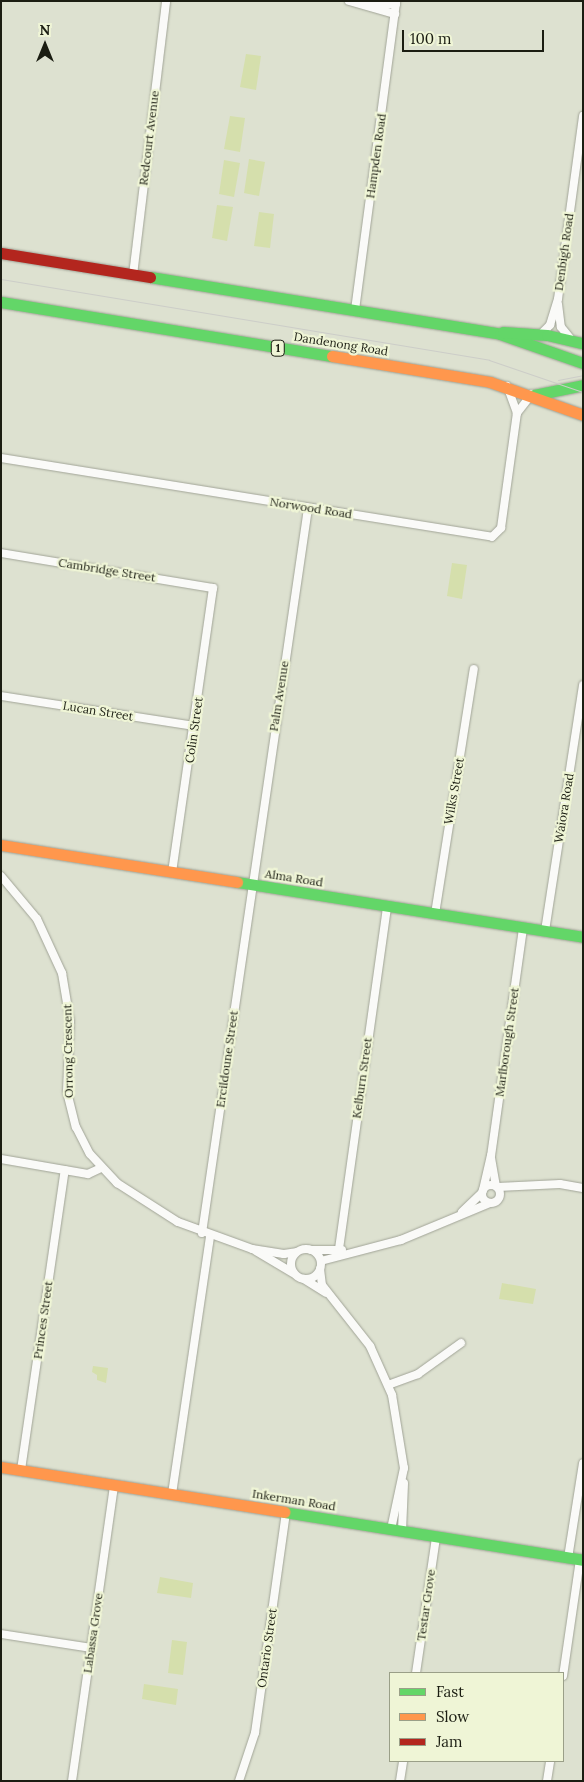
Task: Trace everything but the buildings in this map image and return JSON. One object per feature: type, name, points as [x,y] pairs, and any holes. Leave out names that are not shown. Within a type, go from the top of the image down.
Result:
[{"type":"main road","points":[[1,253],[487,331],[533,343],[583,362]]},
{"type":"main road","name":"Dandenong Road","points":[[1,302],[507,386],[583,416]]},
{"type":"main road","points":[[487,331],[541,334],[580,343]]},
{"type":"main road","points":[[533,395],[583,385]]},
{"type":"main road","name":"Alma Road","points":[[1,845],[583,937]]},
{"type":"main road","name":"Inkerman Road","points":[[1,1467],[581,1560]]},
{"type":"street","name":"Redcourt Avenue","points":[[133,274],[166,1]]},
{"type":"street","points":[[349,1],[395,14]]},
{"type":"street","points":[[359,5],[396,3]]},
{"type":"street","name":"Hampden Road","points":[[355,310],[396,3]]},
{"type":"street","name":"Denbigh Road","points":[[541,334],[550,325],[558,299],[583,116]]},
{"type":"street","name":"Denbigh Road","points":[[558,299],[563,331],[580,343]]},
{"type":"street","name":"Norwood Road","points":[[1,458],[482,537],[496,536],[501,528],[516,413],[507,386]]},
{"type":"street","points":[[516,413],[533,395]]},
{"type":"street","name":"Palm Avenue","points":[[252,885],[308,508]]},
{"type":"street","name":"Cambridge Street","points":[[1,553],[213,588]]},
{"type":"street","name":"Colin Street","points":[[172,872],[213,588]]},
{"type":"street","name":"Wilks Street","points":[[435,914],[474,669]]},
{"type":"street","name":"Waiora Road","points":[[545,931],[583,685]]},
{"type":"street","name":"Lucan Street","points":[[1,696],[194,726]]},
{"type":"street","name":"Orrong Crescent","points":[[1,876],[37,919],[62,973],[70,1022],[66,1080],[70,1110],[83,1142],[101,1168],[142,1201],[206,1234],[252,1249],[284,1254],[296,1252]]},
{"type":"street","name":"Orrong Crescent","points":[[1,881],[11,888]]},
{"type":"street","name":"Ercildoune Street","points":[[172,1494],[252,885]]},
{"type":"street","name":"Kelburn Street","points":[[338,1253],[387,906]]},
{"type":"street","name":"Marlborough Street","points":[[482,1192],[491,1156],[523,928]]},
{"type":"street","name":"Marlborough Street","points":[[491,1156],[497,1187]]},
{"type":"street","points":[[1,1159],[88,1174],[101,1168]]},
{"type":"street","name":"Princes Street","points":[[21,1470],[65,1170]]},
{"type":"street","points":[[456,1217],[490,1185],[497,1187],[560,1184],[583,1188]]},
{"type":"street","points":[[330,1296],[294,1274],[290,1265],[296,1252],[311,1250],[338,1253],[401,1240],[490,1203],[525,1186]]},
{"type":"street","points":[[497,1187],[499,1199]]},
{"type":"street","points":[[482,1192],[484,1200],[490,1203]]},
{"type":"street","name":"Orrong Crescent","points":[[252,1249],[294,1274]]},
{"type":"street","points":[[311,1250],[320,1265],[320,1279],[330,1296],[370,1346],[388,1385],[400,1433],[403,1478],[397,1530]]},
{"type":"street","points":[[304,1279],[314,1277],[320,1265],[338,1253]]},
{"type":"street","points":[[388,1385],[418,1374],[461,1344]]},
{"type":"street","points":[[568,1558],[583,1463]]},
{"type":"street","name":"Labassa Grove","points":[[72,1781],[114,1485]]},
{"type":"street","name":"Ontario Street","points":[[239,1781],[255,1733],[286,1513]]},
{"type":"street","name":"Testar Grove","points":[[416,1672],[436,1537]]},
{"type":"street","points":[[564,1672],[581,1560]]},
{"type":"street","points":[[1,1634],[91,1648]]},
{"type":"street","points":[[400,1781],[403,1762]]},
{"type":"street","points":[[547,1781],[550,1762]]},
{"type":"green space","points":[[246,54],[261,56],[256,90],[240,87]]},
{"type":"green space","points":[[230,116],[245,118],[240,152],[224,149]]},
{"type":"green space","points":[[249,159],[265,162],[259,196],[244,193]]},
{"type":"green space","points":[[224,160],[240,163],[234,197],[219,194]]},
{"type":"green space","points":[[217,205],[233,207],[227,241],[212,238]]},
{"type":"green space","points":[[259,212],[274,214],[270,248],[254,246]]},
{"type":"green space","points":[[452,563],[467,565],[462,599],[447,596]]},
{"type":"green space","points":[[502,1283],[536,1289],[533,1304],[499,1299]]},
{"type":"green space","points":[[93,1366],[108,1368],[106,1383],[97,1380],[97,1375],[92,1372]]},
{"type":"green space","points":[[160,1577],[193,1583],[191,1598],[157,1593]]},
{"type":"green space","points":[[172,1640],[187,1642],[183,1675],[168,1673]]},
{"type":"green space","points":[[144,1684],[178,1689],[176,1705],[142,1699]]},
{"type":"tram line","points":[[1,279],[489,360],[583,392]]},
{"type":"tram line","points":[[558,380],[583,375]]},
{"type":"traffic: fast","points":[[150,277],[500,334],[583,363]]},
{"type":"traffic: fast","points":[[1,302],[332,356]]},
{"type":"traffic: fast","points":[[503,332],[547,335],[583,343]]},
{"type":"traffic: fast","points":[[534,395],[583,385]]},
{"type":"traffic: fast","points":[[237,882],[583,937]]},
{"type":"traffic: fast","points":[[284,1512],[583,1560]]},
{"type":"traffic: slow","points":[[332,356],[490,382],[583,415]]},
{"type":"traffic: slow","points":[[1,845],[237,882]]},
{"type":"traffic: slow","points":[[1,1467],[284,1512]]},
{"type":"traffic: jam","points":[[1,253],[150,277]]}]
